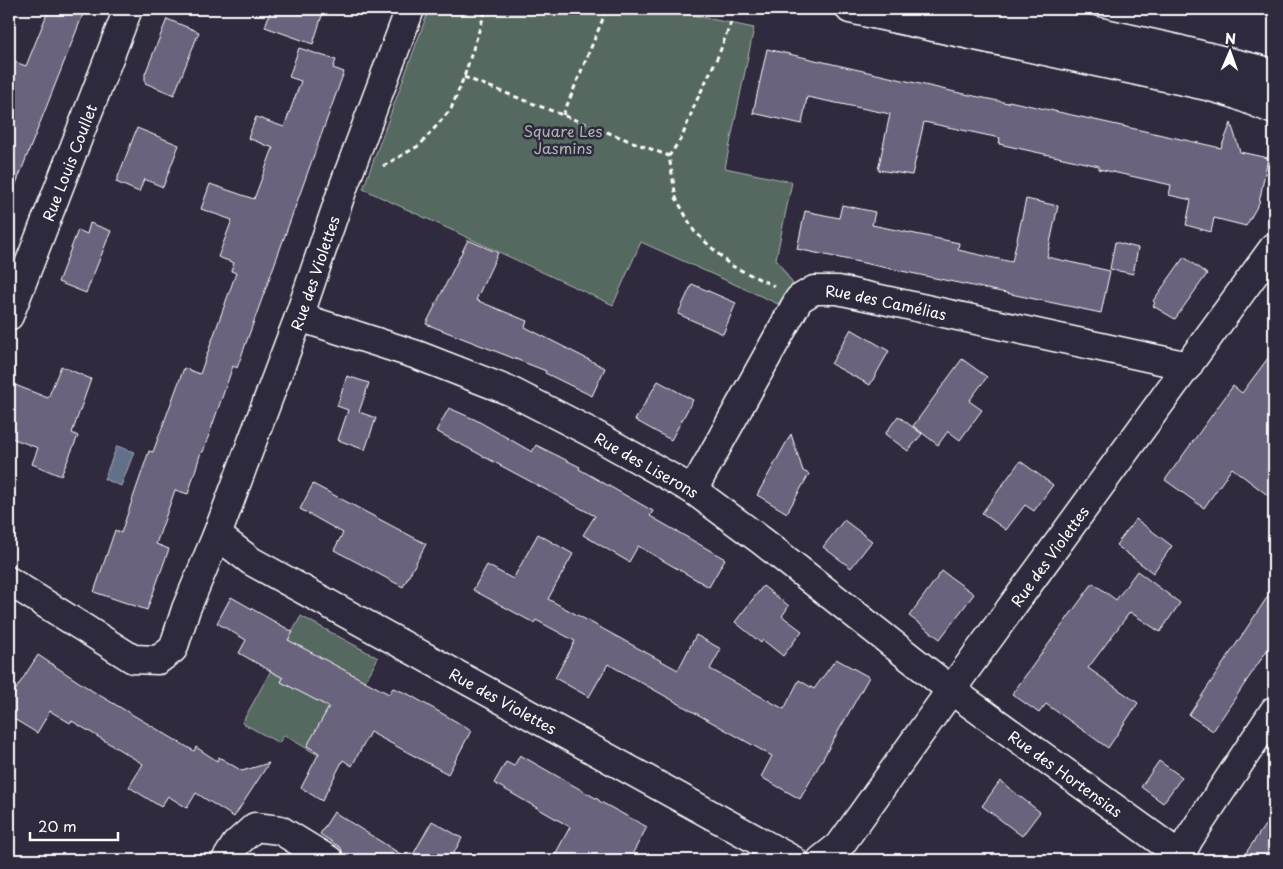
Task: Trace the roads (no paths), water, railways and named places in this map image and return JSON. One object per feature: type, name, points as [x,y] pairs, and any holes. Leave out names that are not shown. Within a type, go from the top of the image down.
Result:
[{"type":"street","name":"Rue Louis Coullet","points":[[9,316],[128,9]]},
{"type":"street","name":"Rue des Violettes","points":[[9,581],[133,659],[158,660],[173,649],[186,609],[217,535],[299,317],[343,188],[410,9]]},
{"type":"street","points":[[850,9],[1207,86],[1274,110]]},
{"type":"street","points":[[996,9],[1046,14],[1181,50],[1272,78]]},
{"type":"street","name":"Rue des Violettes","points":[[821,860],[841,844],[1274,247]]},
{"type":"street","name":"Rue des Camélias","points":[[693,490],[799,299],[814,290],[838,290],[1188,366]]},
{"type":"street","name":"Rue des Liserons","points":[[299,317],[417,355],[512,392],[590,432],[693,490],[762,541],[951,690]]},
{"type":"street","name":"Rue des Violettes","points":[[217,535],[251,560],[793,860]]},
{"type":"street","name":"Rue des Hortensias","points":[[951,690],[1179,858]]},
{"type":"street","points":[[1179,858],[1189,839],[1274,711]]},
{"type":"street","points":[[226,860],[236,844],[255,827],[280,830],[329,860]]},
{"type":"lane","points":[[927,9],[1175,64],[1272,78]]},
{"type":"water","points":[[117,446],[134,452],[121,486],[104,479]]},
{"type":"park label","name":"Square Les Jasmins","points":[[563,138]]}]
